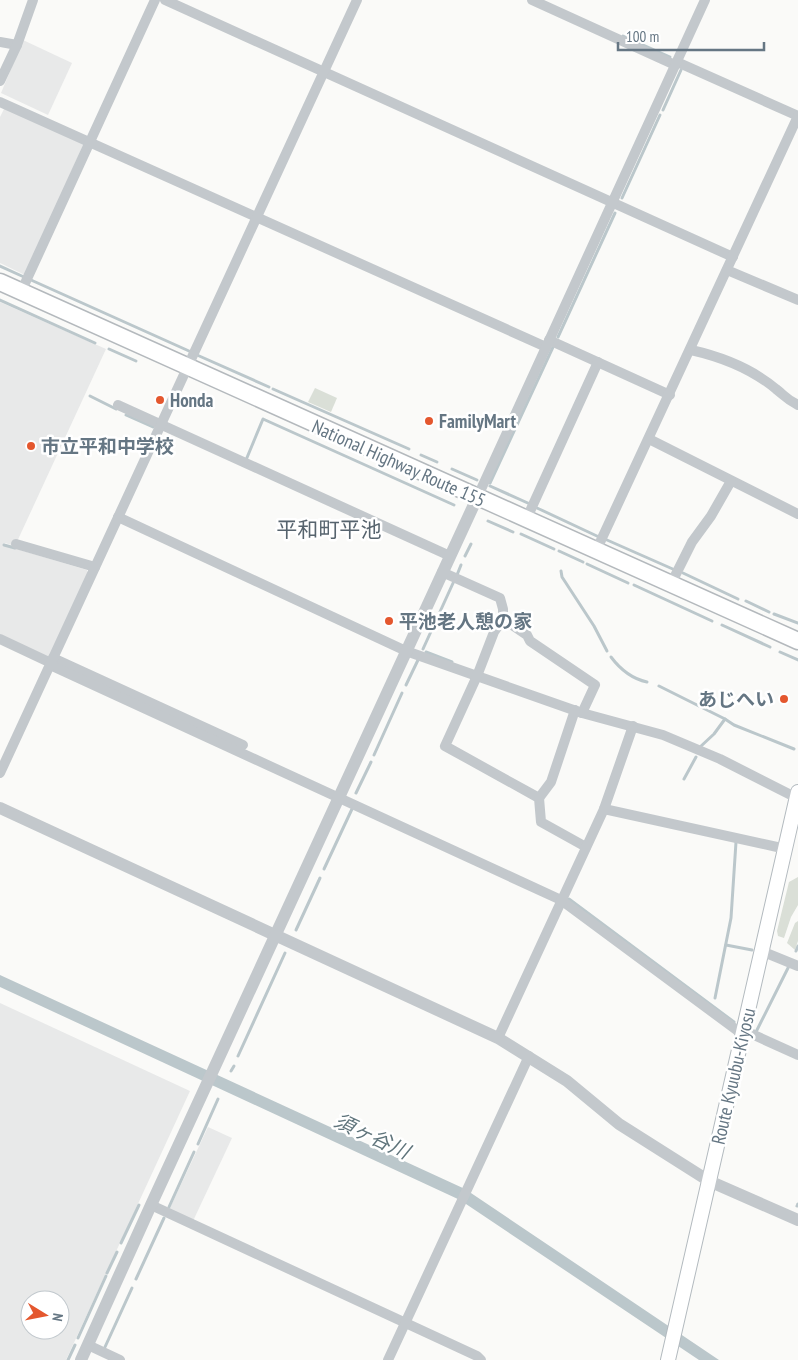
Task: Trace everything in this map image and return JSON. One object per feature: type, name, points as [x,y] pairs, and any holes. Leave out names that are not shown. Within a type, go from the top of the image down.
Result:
[{"type":"highway","name":"National Highway Route 155","points":[[0,282],[476,498],[798,641]]},
{"type":"main road","name":"Route Kyuubu-Kiyosu","points":[[668,1360],[797,795]]},
{"type":"street","points":[[0,81],[17,45],[33,0]]},
{"type":"street","points":[[20,292],[155,0]]},
{"type":"street","points":[[165,0],[733,257]]},
{"type":"street","points":[[0,773],[356,0]]},
{"type":"street","points":[[532,0],[798,116],[596,551]]},
{"type":"street","points":[[81,1360],[150,1205],[705,0]]},
{"type":"street","points":[[0,42],[17,45]]},
{"type":"street","points":[[0,102],[256,217],[547,344],[598,362],[670,395]]},
{"type":"street","points":[[727,270],[798,300]]},
{"type":"street","points":[[690,350],[715,355],[736,363],[777,389],[786,399],[798,405]]},
{"type":"street","points":[[526,520],[598,362]]},
{"type":"street","points":[[118,405],[450,556]]},
{"type":"street","points":[[649,439],[798,514]]},
{"type":"street","points":[[671,584],[692,542],[711,516],[731,481]]},
{"type":"street","points":[[118,517],[406,651],[578,711],[663,735],[797,795]]},
{"type":"street","points":[[16,544],[95,567]]},
{"type":"street","points":[[442,572],[500,598],[503,609],[502,619],[494,632],[477,676],[445,746],[539,798]]},
{"type":"street","points":[[502,619],[527,634],[530,641],[595,685],[578,711],[551,782],[539,798],[541,822],[586,847]]},
{"type":"street","points":[[0,640],[340,794],[562,900],[743,1032],[798,1055]]},
{"type":"street","points":[[498,1038],[604,809],[633,726]]},
{"type":"street","points":[[0,808],[498,1038],[567,1081],[619,1124],[709,1181],[798,1220]]},
{"type":"street","points":[[604,809],[786,849]]},
{"type":"street","points":[[761,951],[798,966]]},
{"type":"street","points":[[388,1360],[528,1056]]},
{"type":"street","points":[[150,1205],[405,1322],[477,1356],[481,1360]]},
{"type":"street","points":[[88,1345],[120,1360]]},
{"type":"shaded area","points":[[23,40],[72,63],[48,115],[1,93]]},
{"type":"shaded area","points":[[5,107],[84,143],[25,275],[0,263],[0,117]]},
{"type":"shaded area","name":"市立平和中学校","points":[[0,302],[106,349],[15,546],[5,543],[3,545],[87,570],[88,574],[48,658],[0,636]]},
{"type":"shaded area","points":[[315,388],[337,398],[331,412],[308,402]]},
{"type":"shaded area","points":[[798,877],[798,905],[791,917],[784,938],[778,936],[777,931],[789,882]]},
{"type":"shaded area","points":[[798,921],[798,941],[795,950],[787,943],[795,923]]},
{"type":"shaded area","points":[[0,975],[465,1189],[719,1360],[699,1360],[460,1200],[0,987]]},
{"type":"shaded area","points":[[0,1003],[190,1091],[66,1360],[0,1360]]},
{"type":"shaded area","points":[[208,1127],[232,1138],[193,1221],[169,1210]]},
{"type":"waterway","points":[[623,36],[670,57]]},
{"type":"waterway","points":[[663,110],[681,70]]},
{"type":"waterway","points":[[622,198],[660,115]]},
{"type":"waterway","points":[[558,337],[615,213]]},
{"type":"waterway","points":[[0,266],[24,277]]},
{"type":"waterway","points":[[31,280],[189,351]]},
{"type":"waterway","points":[[0,300],[95,343]]},
{"type":"waterway","points":[[490,483],[553,347]]},
{"type":"waterway","points":[[109,349],[136,361]]},
{"type":"waterway","points":[[197,355],[269,387]]},
{"type":"waterway","points":[[273,389],[409,449]]},
{"type":"waterway","points":[[90,396],[116,409]]},
{"type":"waterway","points":[[126,415],[153,427]]},
{"type":"waterway","points":[[246,460],[263,419],[454,505]]},
{"type":"waterway","points":[[421,455],[437,462]]},
{"type":"waterway","points":[[452,469],[477,480]]},
{"type":"waterway","points":[[490,486],[530,504]]},
{"type":"waterway","points":[[537,508],[599,537]]},
{"type":"waterway","points":[[488,521],[513,532]]},
{"type":"waterway","points":[[521,534],[554,549]]},
{"type":"waterway","points":[[607,540],[675,570]]},
{"type":"waterway","points":[[465,556],[471,544]]},
{"type":"waterway","points":[[4,545],[15,548]]},
{"type":"waterway","points":[[559,551],[583,562]]},
{"type":"waterway","points":[[587,564],[628,583]]},
{"type":"waterway","points":[[457,575],[461,565]]},
{"type":"waterway","points":[[561,571],[562,577],[594,626],[607,651]]},
{"type":"waterway","points":[[683,573],[738,599]]},
{"type":"waterway","points":[[423,649],[454,581]]},
{"type":"waterway","points":[[634,585],[712,621]]},
{"type":"waterway","points":[[746,601],[769,612]]},
{"type":"waterway","points":[[774,614],[798,623]]},
{"type":"waterway","points":[[722,625],[770,647]]},
{"type":"waterway","points":[[426,652],[452,662]]},
{"type":"waterway","points":[[780,652],[798,660]]},
{"type":"waterway","points":[[611,657],[627,673],[647,682]]},
{"type":"waterway","points":[[406,685],[418,660]]},
{"type":"waterway","points":[[659,686],[734,725],[794,749]]},
{"type":"waterway","points":[[374,755],[402,693]]},
{"type":"waterway","points":[[700,747],[714,734],[725,719]]},
{"type":"waterway","points":[[684,779],[696,757]]},
{"type":"waterway","points":[[356,793],[371,762]]},
{"type":"waterway","points":[[324,869],[352,809]]},
{"type":"waterway","points":[[715,998],[731,918],[736,842]]},
{"type":"waterway","points":[[296,930],[320,878]]},
{"type":"waterway","points":[[569,899],[734,1022]]},
{"type":"waterway","points":[[726,945],[752,950]]},
{"type":"waterway","points":[[796,951],[798,946]]},
{"type":"waterway","points":[[238,1056],[285,953]]},
{"type":"waterway","points":[[754,1031],[756,1032],[788,968]]},
{"type":"waterway","points":[[231,1071],[234,1066]]},
{"type":"waterway","points":[[198,1144],[218,1099]]},
{"type":"waterway","points":[[169,1207],[194,1152]]},
{"type":"waterway","points":[[121,1243],[139,1205]]},
{"type":"waterway","points":[[136,1279],[164,1218]]},
{"type":"waterway","points":[[107,1273],[117,1252]]},
{"type":"waterway","points":[[78,1338],[106,1276]]},
{"type":"waterway","points":[[105,1347],[132,1288]]},
{"type":"waterway","points":[[68,1360],[75,1345]]},
{"type":"place","name":"Honda","points":[[160,400]]},
{"type":"place","name":"FamilyMart","points":[[429,421]]},
{"type":"place","name":"市立平和中学校","points":[[31,446]]},
{"type":"place","name":"平池老人憩の家","points":[[389,621]]},
{"type":"place","name":"あじへい","points":[[784,699]]},
{"type":"district","name":"平和町平池","points":[[329,530]]},
{"type":"water label","name":"須ヶ谷川","points":[[372,1136]]}]
